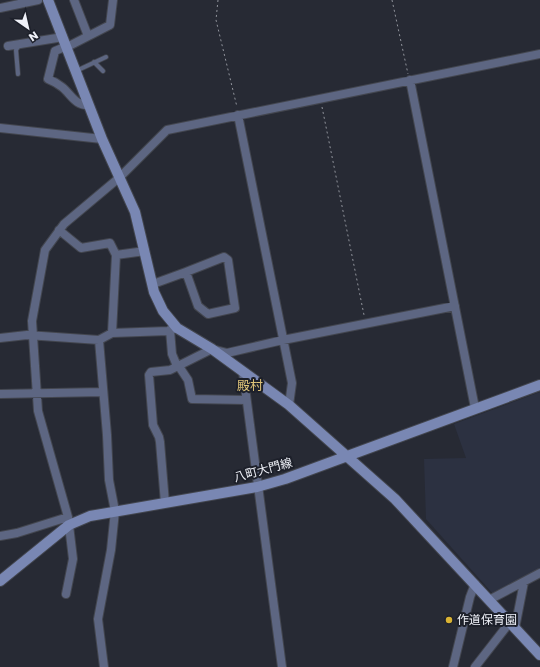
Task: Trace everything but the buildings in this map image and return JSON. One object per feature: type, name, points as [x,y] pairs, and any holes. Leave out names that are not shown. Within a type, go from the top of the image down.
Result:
[{"type":"street","points":[[0,8],[38,0]]},
{"type":"street","points":[[48,0],[66,43],[102,139],[134,212],[158,302],[173,329],[172,354],[188,380],[192,399],[246,400]]},
{"type":"street","points":[[74,0],[88,36]]},
{"type":"street","points":[[8,46],[20,44],[66,43],[88,36],[110,25],[113,0]]},
{"type":"street","points":[[66,43],[55,51],[48,79],[63,87],[76,102],[84,106],[89,105]]},
{"type":"street","points":[[66,594],[73,559],[69,521],[55,466],[40,422],[32,321],[45,250],[64,224],[120,178],[167,130],[540,54]]},
{"type":"street","points":[[410,80],[476,408]]},
{"type":"street","points":[[238,115],[292,383],[289,405]]},
{"type":"street","points":[[0,128],[102,139]]},
{"type":"street","points":[[59,230],[81,248],[110,243],[116,255],[112,333]]},
{"type":"street","points":[[116,255],[145,251]]},
{"type":"street","points":[[153,284],[224,258],[228,260],[235,308],[208,314],[198,306],[186,272]]},
{"type":"street","points":[[165,503],[160,442],[153,426],[149,375],[151,372],[170,370],[212,349],[227,353],[283,340],[455,306]]},
{"type":"street","points":[[0,338],[33,336],[99,340],[112,333],[173,329],[212,349],[289,405],[395,499],[540,655]]},
{"type":"street","points":[[99,340],[109,480],[115,511],[112,550],[98,619],[104,667]]},
{"type":"street","points":[[243,372],[282,667]]},
{"type":"street","name":"八町大門線","points":[[0,578],[69,521],[115,511],[257,487],[346,456],[540,384]]},
{"type":"street","points":[[0,394],[37,392],[103,392]]},
{"type":"street","points":[[0,536],[69,521]]},
{"type":"street","points":[[489,600],[540,573]]},
{"type":"street","points":[[475,667],[512,625],[524,582]]},
{"type":"street","points":[[454,667],[470,597],[475,584]]},
{"type":"lane","points":[[18,74],[16,50],[20,44]]},
{"type":"lane","points":[[76,71],[106,57]]},
{"type":"lane","points":[[94,62],[103,70]]},
{"type":"path","points":[[218,0],[216,20],[220,31],[238,115]]},
{"type":"path","points":[[392,0],[410,80]]},
{"type":"path","points":[[320,98],[366,324]]},
{"type":"shaded area","points":[[540,392],[540,569],[494,595],[426,519],[424,459],[466,458],[454,424]]},
{"type":"place","name":"作道保育園","points":[[449,620]]},
{"type":"district","name":"殿村","points":[[250,385]]}]
